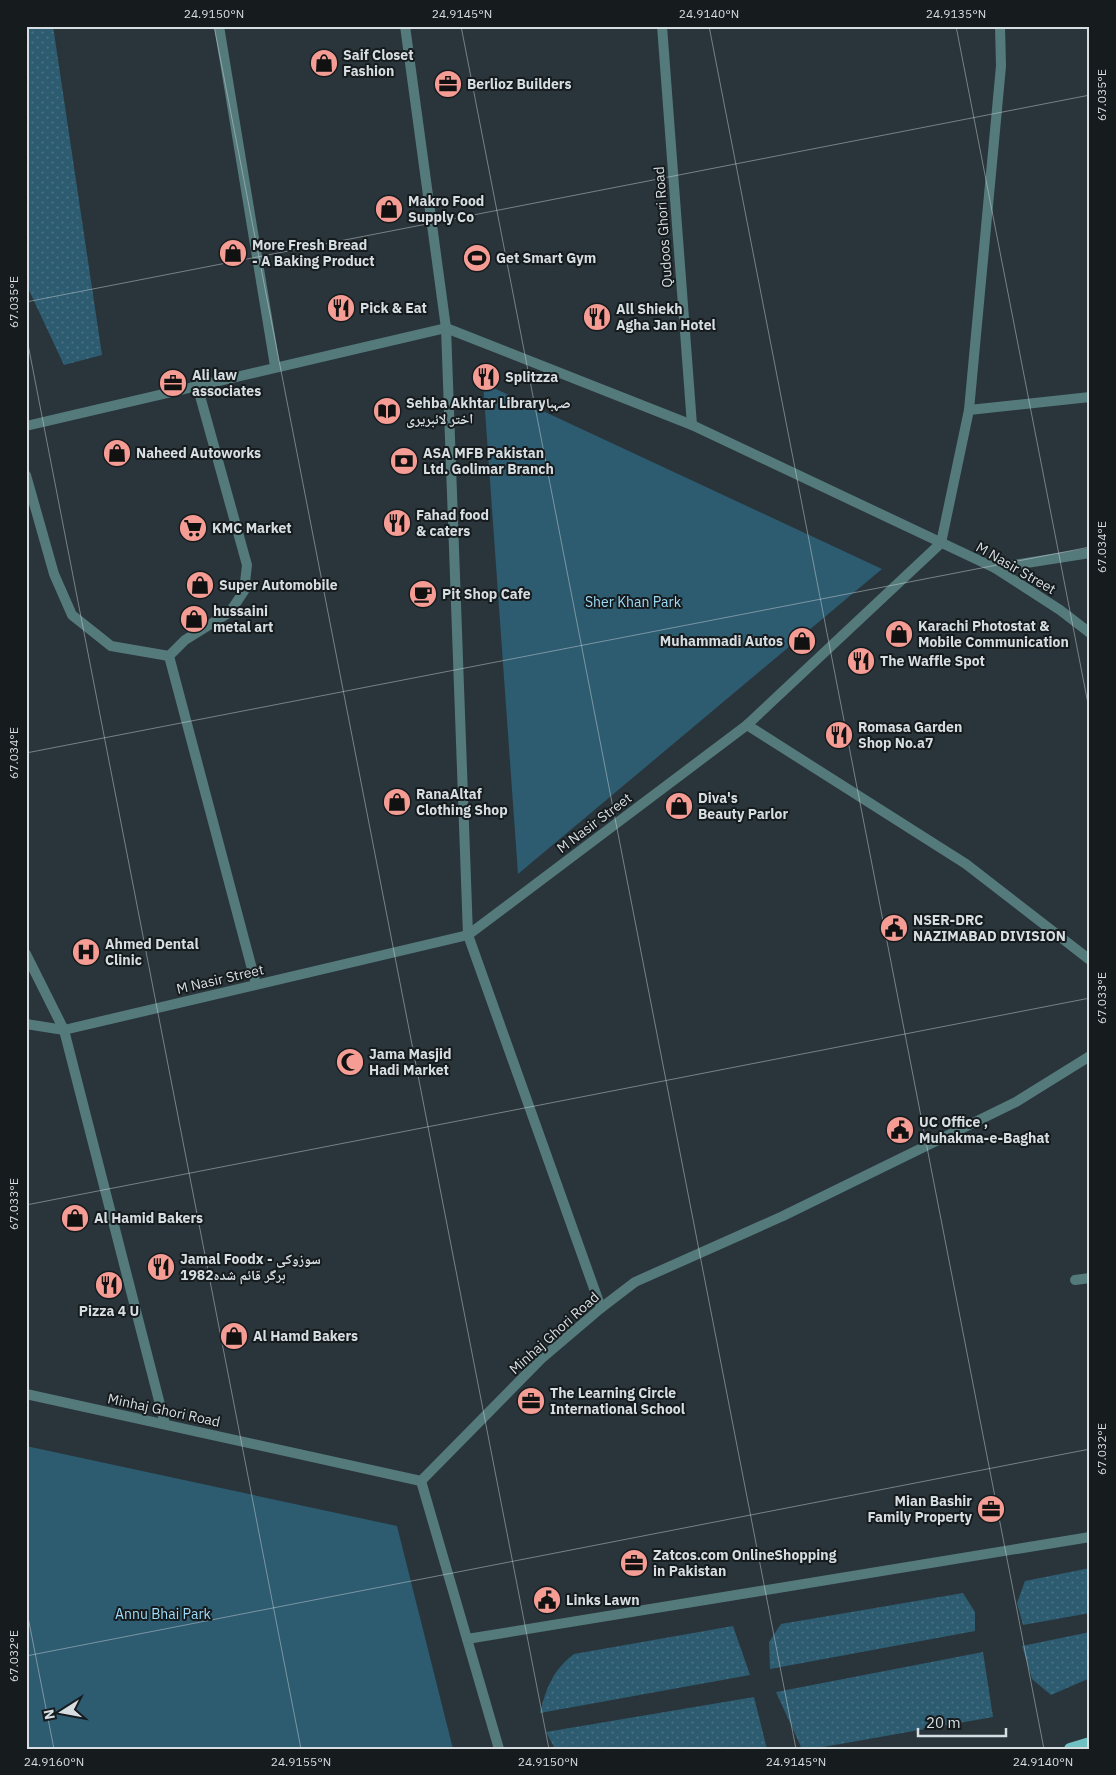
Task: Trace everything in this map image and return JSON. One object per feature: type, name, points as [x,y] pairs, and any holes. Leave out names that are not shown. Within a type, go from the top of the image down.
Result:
[{"type":"main road","points":[[1070,1749],[1090,1743]]},
{"type":"street","points":[[219,26],[275,366]]},
{"type":"street","points":[[405,26],[446,328],[468,935],[600,1308]]},
{"type":"street","name":"Qudoos Ghori Road","points":[[662,26],[692,425]]},
{"type":"street","points":[[26,426],[275,366],[446,328],[692,425],[941,543],[969,410],[1001,66],[1000,26]]},
{"type":"street","points":[[169,656],[185,640],[230,612],[244,591],[247,565],[197,385]]},
{"type":"street","points":[[969,410],[1090,397]]},
{"type":"street","points":[[26,475],[54,574],[72,615],[111,646],[169,656]]},
{"type":"street","name":"M Nasir Street","points":[[26,1024],[64,1030],[468,935],[747,725],[941,543],[995,568],[1090,632]]},
{"type":"street","points":[[995,568],[1090,554]]},
{"type":"street","points":[[169,656],[256,984]]},
{"type":"street","points":[[747,725],[966,864],[1090,960]]},
{"type":"street","points":[[26,954],[64,1030],[165,1424]]},
{"type":"street","name":"Minhaj Ghori Road","points":[[26,1394],[421,1481],[541,1359],[600,1308],[635,1282],[783,1216],[1016,1102],[1090,1056]]},
{"type":"street","points":[[1075,1280],[1090,1278]]},
{"type":"street","points":[[421,1481],[499,1749]]},
{"type":"street","points":[[468,1639],[1090,1537]]},
{"type":"green space","points":[[26,26],[53,26],[102,355],[64,365],[26,284]]},
{"type":"green space","name":"Sher Khan Park","points":[[483,383],[882,569],[518,874]]},
{"type":"green space","name":"Annu Bhai Park","points":[[26,1446],[397,1526],[453,1749],[26,1749]]},
{"type":"green space","points":[[1090,1568],[1090,1613],[1023,1625],[1017,1603],[1025,1581]]},
{"type":"green space","points":[[963,1593],[975,1612],[975,1631],[770,1669],[769,1642],[781,1624]]},
{"type":"green space","points":[[733,1626],[750,1675],[540,1713],[551,1680],[561,1666],[574,1654]]},
{"type":"green space","points":[[1090,1632],[1090,1678],[1051,1695],[1032,1679],[1022,1646]]},
{"type":"green space","points":[[983,1652],[993,1717],[812,1749],[802,1749],[776,1692]]},
{"type":"green space","points":[[754,1697],[767,1749],[555,1749],[546,1732]]},
{"type":"place","name":"Saif Closet Fashion","points":[[324,63]]},
{"type":"place","name":"Berlioz Builders","points":[[448,84]]},
{"type":"place","name":"Makro Food Supply Co","points":[[389,209]]},
{"type":"place","name":"More Fresh Bread - A Baking Product","points":[[233,253]]},
{"type":"place","name":"Get Smart Gym","points":[[477,258]]},
{"type":"place","name":"Pick & Eat","points":[[341,308]]},
{"type":"place","name":"All Shiekh Agha Jan Hotel","points":[[597,317]]},
{"type":"place","name":"Splitzza","points":[[486,377]]},
{"type":"place","name":"Ali law associates","points":[[173,383]]},
{"type":"place","name":"Sehba Akhtar Libraryصہبا اختر لائبریری","points":[[387,411]]},
{"type":"place","name":"Naheed Autoworks","points":[[117,453]]},
{"type":"place","name":"ASA MFB Pakistan Ltd. Golimar Branch","points":[[404,461]]},
{"type":"place","name":"Fahad food & caters","points":[[397,523]]},
{"type":"place","name":"KMC Market","points":[[193,528]]},
{"type":"place","name":"Super Automobile","points":[[200,585]]},
{"type":"place","name":"Pit Shop Cafe","points":[[423,594]]},
{"type":"place","name":"hussaini metal art","points":[[194,619]]},
{"type":"place","name":"Karachi Photostat & Mobile Communication","points":[[899,634]]},
{"type":"place","name":"Muhammadi Autos","points":[[802,641]]},
{"type":"place","name":"The Waffle Spot","points":[[861,661]]},
{"type":"place","name":"Romasa Garden Shop No.a7","points":[[839,735]]},
{"type":"place","name":"RanaAltaf Clothing Shop","points":[[397,802]]},
{"type":"place","name":"Diva's Beauty Parlor","points":[[679,806]]},
{"type":"place","name":"NSER-DRC NAZIMABAD DIVISION","points":[[894,928]]},
{"type":"place","name":"Ahmed Dental Clinic","points":[[86,952]]},
{"type":"place","name":"Jama Masjid Hadi Market","points":[[350,1062]]},
{"type":"place","name":"UC Office , Muhakma-e-Baghat","points":[[900,1130]]},
{"type":"place","name":"Al Hamid Bakers","points":[[75,1218]]},
{"type":"place","name":"Jamal Foodx - سوزوکی برگر قائم شدہ1982","points":[[161,1267]]},
{"type":"place","name":"Pizza 4 U","points":[[109,1285]]},
{"type":"place","name":"Al Hamd Bakers","points":[[234,1336]]},
{"type":"place","name":"The Learning Circle International School","points":[[531,1401]]},
{"type":"place","name":"Mian Bashir Family Property","points":[[991,1509]]},
{"type":"place","name":"Zatcos.com OnlineShopping in Pakistan","points":[[634,1563]]},
{"type":"place","name":"Links Lawn","points":[[547,1600]]}]
